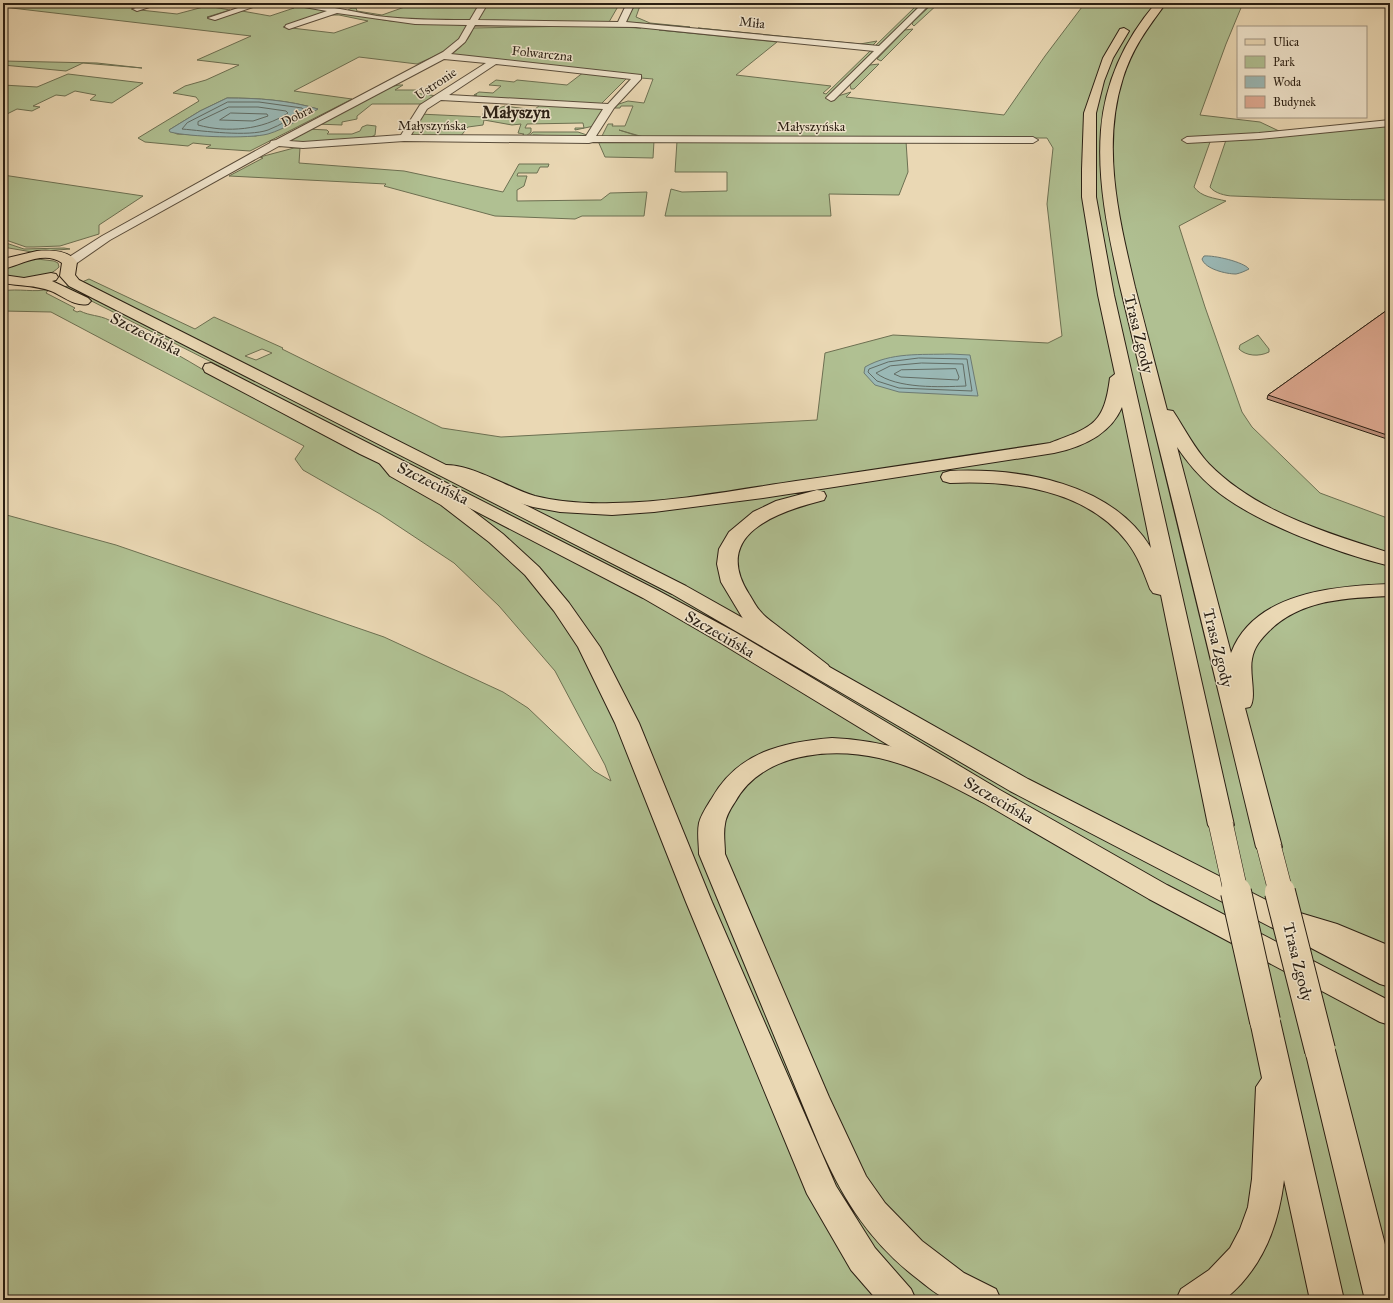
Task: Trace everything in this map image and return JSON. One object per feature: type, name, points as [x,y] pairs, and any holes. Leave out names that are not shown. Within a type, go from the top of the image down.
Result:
[{"type":"main road","name":"Trasa Zgody","points":[[1161,3],[1146,21],[1124,60],[1116,82],[1108,114],[1106,133],[1107,171],[1113,220],[1245,757],[1269,847],[1382,1300]]},
{"type":"main road","name":"Trasa Zgody","points":[[1132,20],[1118,40],[1099,81],[1090,113],[1088,132],[1088,169],[1092,218],[1119,356],[1326,1300]]},
{"type":"main road","points":[[3,250],[65,262],[56,276],[36,281],[6,282]]},
{"type":"main road","points":[[3,265],[13,260],[34,255]]},
{"type":"main road","name":"Szczecińska","points":[[65,262],[67,276],[74,283],[679,590],[1026,788],[1390,976]]},
{"type":"main road","name":"Szczecińska","points":[[36,281],[57,288],[126,323],[384,459],[436,483],[673,607],[991,796],[1158,892],[1390,1014]]},
{"type":"main road","points":[[444,470],[469,474],[510,494],[533,501],[560,506],[612,509],[654,506],[1021,455],[1054,448],[1084,437],[1102,426],[1113,409],[1116,399],[1119,356]]},
{"type":"main road","points":[[1153,387],[1188,450],[1217,482],[1264,511],[1300,529],[1390,560]]},
{"type":"main road","points":[[384,459],[397,472],[448,501],[501,543],[532,572],[562,607],[589,647],[627,723],[699,902],[823,1194],[863,1259],[899,1300]]},
{"type":"main road","points":[[820,670],[753,617],[741,600],[731,582],[727,564],[729,549],[736,536],[760,516],[783,505],[810,497],[919,480],[960,476],[998,477],[1029,481],[1058,488],[1085,500],[1114,516],[1136,539],[1153,572],[1182,642]]},
{"type":"main road","points":[[1245,757],[1239,662],[1246,642],[1264,622],[1289,606],[1318,597],[1346,592],[1390,590]]},
{"type":"main road","points":[[984,1300],[956,1286],[920,1261],[887,1229],[861,1196],[842,1160],[785,1030],[712,854],[712,823],[724,794],[739,776],[770,757],[812,747],[839,746],[878,750],[938,771],[991,796]]},
{"type":"main road","points":[[1270,914],[1327,932],[1390,958]]},
{"type":"main road","points":[[1194,1300],[1218,1284],[1232,1272],[1243,1258],[1259,1228],[1267,1196],[1273,1056]]},
{"type":"street","points":[[137,9],[158,3]]},
{"type":"street","points":[[212,18],[261,3]]},
{"type":"street","name":"Miła","points":[[293,3],[402,21],[472,24],[621,24],[880,49]]},
{"type":"street","name":"Dobra","points":[[65,262],[275,143],[444,56],[460,43],[484,3]]},
{"type":"street","points":[[621,24],[631,3]]},
{"type":"street","points":[[831,98],[923,7],[921,3]]},
{"type":"street","points":[[289,27],[356,5]]},
{"type":"street","name":"Folwarczna","points":[[444,56],[638,77],[610,107]]},
{"type":"street","name":"Ustronie","points":[[404,138],[423,107],[494,62]]},
{"type":"street","points":[[438,97],[610,107]]},
{"type":"street","points":[[533,131],[577,131],[590,137],[610,107]]},
{"type":"street","points":[[1187,140],[1248,137],[1390,123]]},
{"type":"street","name":"Małyszyńska","points":[[275,143],[303,145],[404,138],[590,137],[1033,140]]},
{"type":"green space","points":[[3,3],[151,3],[131,9],[177,14],[207,6],[230,10],[207,17],[216,19],[242,11],[270,16],[294,8],[273,4],[262,4],[284,3],[328,11],[283,27],[334,33],[368,21],[339,15],[328,15],[342,13],[391,21],[463,25],[466,26],[466,29],[456,42],[444,52],[417,64],[359,57],[294,91],[352,99],[250,151],[206,148],[211,145],[193,143],[188,146],[145,142],[138,138],[199,101],[196,97],[173,93],[185,86],[206,80],[239,65],[197,60],[251,36],[3,7]],"holes":[[[227,98],[262,99],[318,109],[256,136],[177,134],[169,130],[200,111]]]},
{"type":"green space","points":[[416,3],[620,3],[609,22],[416,20],[378,16],[348,10],[356,8],[357,11],[382,15]]},
{"type":"green space","points":[[635,3],[641,3],[636,17],[650,23],[690,27],[626,22]]},
{"type":"green space","points":[[911,3],[916,3],[919,5],[909,18],[880,46],[874,47],[916,6]]},
{"type":"green space","points":[[926,3],[939,3],[914,26],[912,24],[913,22],[928,8]]},
{"type":"green space","points":[[1085,3],[1243,3],[1200,115],[1260,122],[1279,131],[1215,138],[1210,142],[1194,187],[1204,195],[1226,201],[1179,226],[1205,307],[1242,412],[1252,427],[1320,493],[1390,519],[1390,1300],[3,1300],[3,514],[116,545],[384,637],[503,692],[528,708],[594,771],[611,781],[605,765],[555,671],[499,606],[454,563],[380,514],[303,470],[295,459],[304,446],[51,312],[3,311],[3,291],[38,291],[49,289],[46,293],[75,308],[73,310],[102,317],[122,326],[189,361],[215,377],[229,371],[64,287],[71,285],[235,369],[245,365],[82,282],[89,279],[195,329],[214,317],[283,348],[282,349],[442,428],[501,437],[817,420],[825,353],[893,335],[1048,343],[1062,336],[1047,204],[1053,148],[1047,138],[647,138],[619,130],[641,137],[611,136],[601,138],[608,124],[613,124],[612,126],[625,126],[633,106],[621,106],[620,108],[615,108],[616,105],[628,101],[644,103],[653,79],[641,78],[642,76],[498,61],[452,54],[465,42],[473,28],[580,26],[474,26],[482,24],[596,24],[607,25],[594,26],[641,28],[612,26],[635,26],[804,43],[809,44],[659,30],[777,42],[736,75],[831,86],[823,93],[826,94],[871,50],[874,51],[829,95],[838,96],[851,92],[846,97],[1004,115],[1045,56]],"holes":[[[262,349],[272,353],[256,360],[245,356]]]},
{"type":"green space","points":[[698,28],[860,44],[877,41],[872,46]]},
{"type":"green space","points":[[913,29],[881,61],[877,59],[905,30]]},
{"type":"green space","points":[[3,61],[97,63],[142,68],[83,63],[66,71],[3,65]]},
{"type":"green space","points":[[879,64],[854,89],[851,89],[850,85],[870,65]]},
{"type":"green space","points":[[584,72],[628,77],[600,105],[470,97],[477,95],[474,95],[479,92],[493,93],[501,86],[489,85],[496,80],[514,82],[517,80],[567,85]]},
{"type":"green space","points":[[68,74],[143,83],[112,103],[90,100],[96,95],[75,91],[65,96],[56,95],[33,106],[40,107],[32,111],[17,109],[3,116],[3,85],[37,87]]},
{"type":"green space","points":[[403,85],[395,90],[419,90],[415,93],[437,96],[425,104],[372,104],[357,116],[357,119],[342,122],[342,125],[316,124],[389,87]]},
{"type":"green space","points":[[540,105],[608,108],[594,126],[575,130],[575,128],[584,128],[583,123],[527,124],[525,128],[531,128],[531,132],[524,138],[520,137],[524,134],[518,133],[521,124],[512,125],[484,120],[483,125],[468,127],[460,137],[410,137],[419,114],[483,117],[483,113],[505,106],[534,110]]},
{"type":"green space","points":[[367,125],[376,126],[375,135],[371,137],[301,143],[287,140],[308,129],[327,130],[329,132],[327,134],[352,134],[360,131],[362,127]]},
{"type":"green space","points":[[1390,125],[1390,200],[1230,196],[1217,192],[1210,187],[1226,140]]},
{"type":"green space","points":[[533,132],[578,132],[587,135],[584,137],[533,135],[532,138],[526,138]]},
{"type":"green space","points":[[598,141],[654,141],[653,158],[605,157]]},
{"type":"green space","points":[[677,141],[906,141],[908,172],[899,195],[829,194],[831,216],[665,216],[671,189],[682,192],[727,191],[727,172],[675,172]]},
{"type":"green space","points":[[294,148],[300,148],[299,163],[404,171],[503,192],[519,164],[549,164],[548,167],[540,167],[537,173],[518,173],[517,176],[527,176],[524,186],[517,190],[517,201],[601,200],[610,193],[647,192],[644,216],[582,216],[575,219],[495,216],[384,186],[386,184],[229,176],[263,158],[260,157]]},
{"type":"green space","points":[[3,175],[143,196],[99,225],[99,234],[60,246],[26,247],[3,239]]},
{"type":"green space","points":[[3,242],[24,249],[70,249],[32,252],[3,247]]},
{"type":"green space","points":[[37,259],[54,261],[58,263],[59,267],[48,274],[34,278],[26,279],[12,277],[6,274],[6,270],[16,263]]},
{"type":"green space","points":[[1258,335],[1269,349],[1269,352],[1261,355],[1253,355],[1245,353],[1239,349],[1240,345]]},
{"type":"water","points":[[227,98],[273,100],[295,103],[318,109],[281,129],[259,136],[219,137],[170,132],[169,130],[200,111]]},
{"type":"water","points":[[1204,256],[1228,260],[1246,266],[1249,269],[1236,274],[1222,272],[1207,266],[1202,259]]},
{"type":"water","points":[[906,355],[970,355],[978,396],[899,392],[875,385],[864,373],[865,367],[885,359]]},
{"type":"building","points":[[1390,308],[1390,436],[1268,395]]},
{"type":"district","name":"Małyszyn","points":[[516,112]]}]
